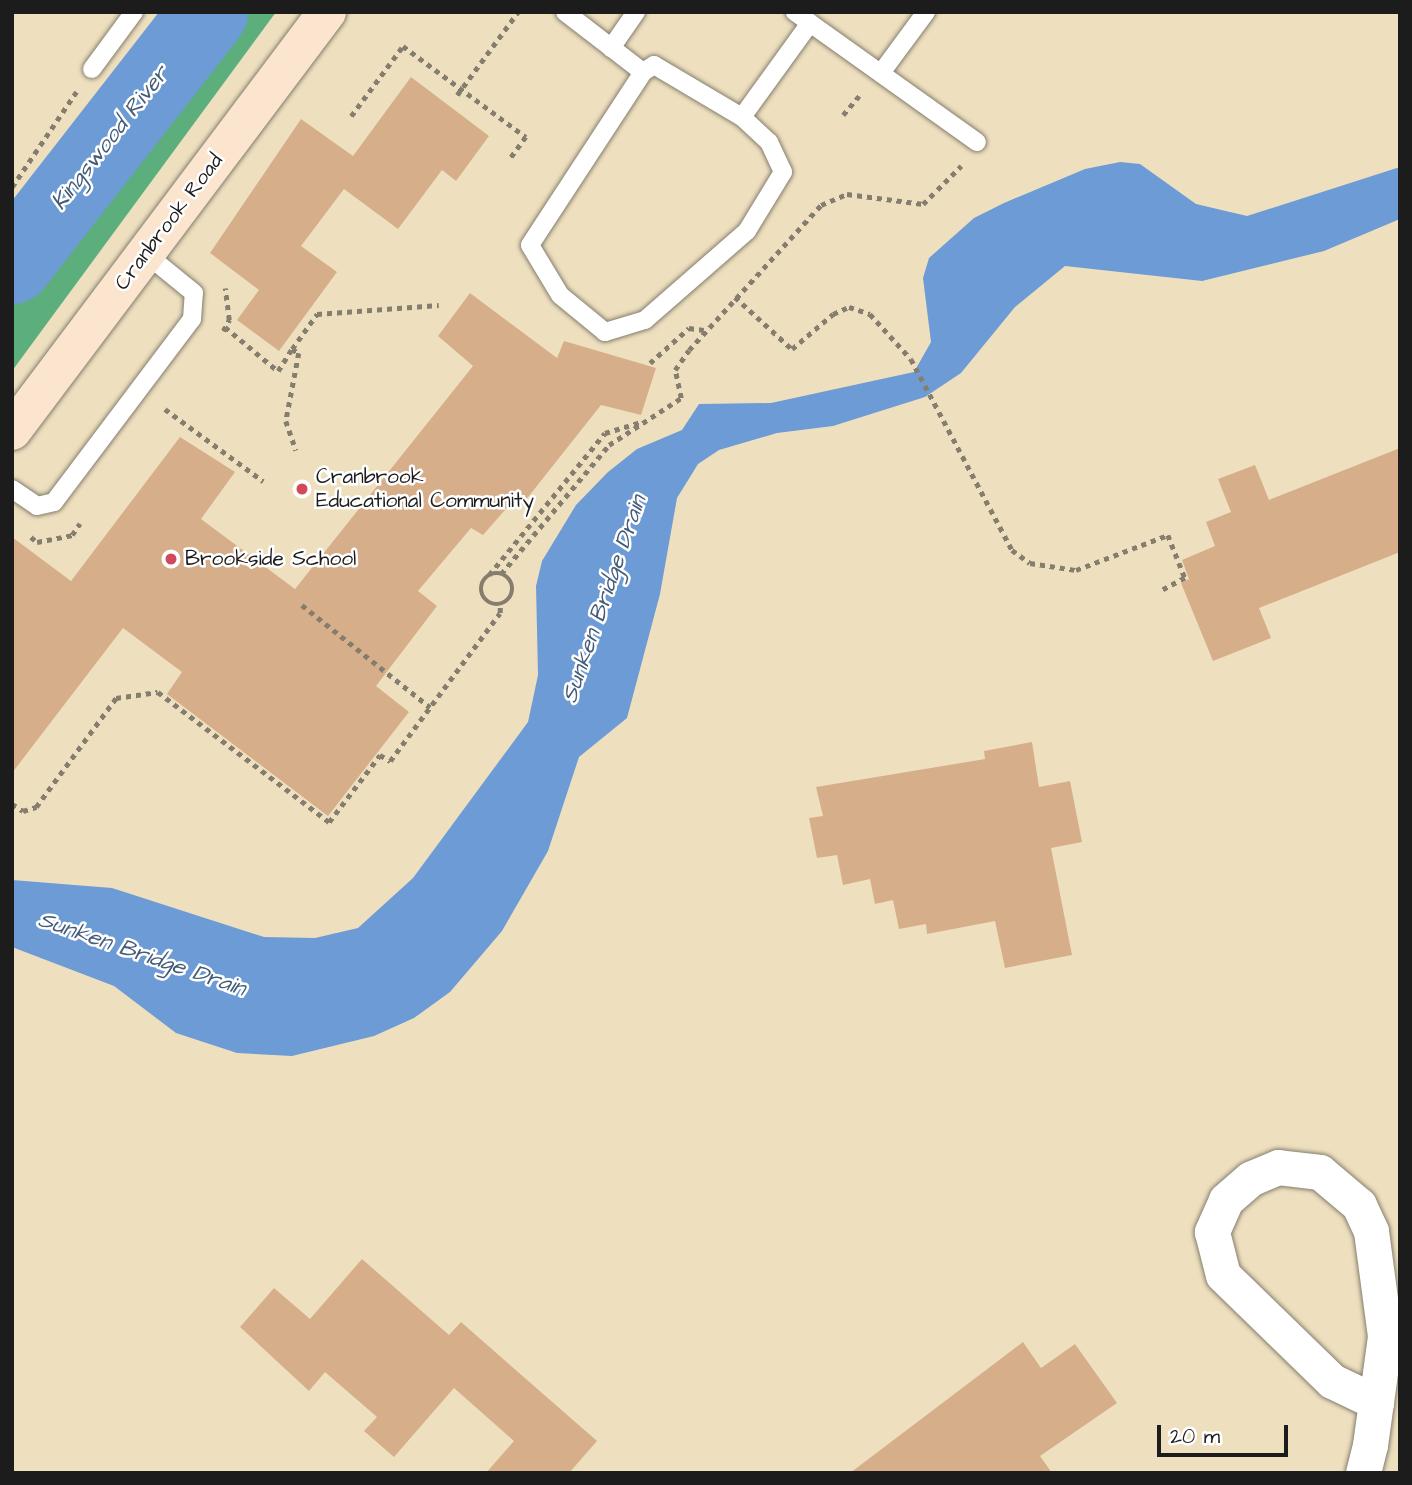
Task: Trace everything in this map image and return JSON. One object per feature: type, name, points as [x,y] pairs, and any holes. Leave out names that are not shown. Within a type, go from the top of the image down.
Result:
[{"type":"street","name":"Cranbrook Road","points":[[12,431],[327,12]]},
{"type":"street","points":[[1363,1473],[1376,1402],[1384,1299],[1379,1258],[1359,1205],[1339,1184],[1300,1166],[1250,1179],[1226,1200],[1212,1232],[1223,1275],[1332,1381],[1376,1402]]},
{"type":"lane","points":[[92,69],[134,12]]},
{"type":"lane","points":[[565,12],[643,72]]},
{"type":"lane","points":[[611,48],[636,12]]},
{"type":"lane","points":[[881,73],[926,12]]},
{"type":"lane","points":[[742,117],[803,18],[977,142]]},
{"type":"lane","points":[[654,65],[675,72],[742,117],[769,142],[783,172],[747,231],[645,320],[605,332],[560,295],[530,245],[643,72],[654,65]]},
{"type":"lane","points":[[12,489],[37,506],[54,502],[192,319],[194,293],[145,253]]},
{"type":"path","points":[[457,95],[518,12]]},
{"type":"path","points":[[351,116],[403,46],[526,136],[509,160]]},
{"type":"path","points":[[12,187],[92,69]]},
{"type":"path","points":[[489,575],[501,574],[609,445],[681,398],[675,370],[705,330],[821,205],[846,194],[923,204],[953,180],[977,142]]},
{"type":"path","points":[[735,297],[796,349],[849,307],[870,314],[911,359],[937,417],[1012,551],[1030,563],[1076,570],[1167,535],[1185,578],[1161,591]]},
{"type":"path","points":[[225,327],[278,370],[317,314],[439,305]]},
{"type":"path","points":[[650,363],[689,328],[705,330]]},
{"type":"path","points":[[292,349],[299,354],[296,388],[286,421],[296,450]]},
{"type":"path","points":[[165,409],[263,481]]},
{"type":"path","points":[[500,605],[486,603],[480,593],[489,575],[605,433],[642,422]]},
{"type":"path","points":[[562,483],[571,491]]},
{"type":"path","points":[[12,804],[23,811],[36,807],[116,698],[158,692],[329,822],[380,755],[390,761],[500,613],[500,605],[513,589],[501,574]]},
{"type":"path","points":[[302,605],[430,706]]},
{"type":"green space","points":[[166,12],[276,12],[12,371],[12,211]]},
{"type":"water","name":"Sunken Bridge Drain","points":[[1120,162],[1140,164],[1196,204],[1247,216],[1400,167],[1400,219],[1324,251],[1202,281],[1065,266],[1015,307],[961,373],[925,397],[833,426],[777,433],[719,450],[698,464],[677,498],[660,594],[627,718],[579,757],[548,851],[502,931],[450,992],[414,1018],[374,1036],[292,1056],[237,1053],[176,1033],[114,986],[12,947],[12,880],[112,888],[264,937],[315,938],[358,928],[413,878],[528,722],[538,675],[536,586],[542,561],[576,505],[608,472],[637,449],[682,430],[699,404],[771,403],[914,372],[931,342],[923,278],[929,258],[974,218],[1085,169]]},
{"type":"building","points":[[411,77],[489,136],[456,181],[442,170],[398,229],[344,189],[301,246],[337,272],[279,351],[237,320],[259,290],[210,253],[301,119],[353,156]]},
{"type":"building","name":"Brookside School","points":[[470,293],[557,358],[564,341],[656,368],[641,415],[601,405],[521,506],[512,502],[483,535],[471,528],[418,591],[437,606],[376,686],[409,712],[328,816],[167,694],[182,672],[123,628],[12,773],[12,537],[71,581],[180,437],[235,472],[201,519],[295,589],[473,366],[438,336]]},
{"type":"building","points":[[1400,448],[1400,552],[1259,608],[1271,638],[1213,661],[1181,583],[1189,579],[1182,560],[1215,546],[1206,522],[1231,512],[1218,479],[1255,465],[1269,500]]},
{"type":"building","points":[[1032,742],[1039,787],[1070,781],[1082,842],[1051,848],[1072,955],[1005,968],[995,921],[927,934],[926,924],[899,929],[893,900],[875,904],[870,879],[843,885],[837,855],[817,858],[809,818],[823,816],[816,787],[985,759],[984,751]]},
{"type":"building","points":[[362,1259],[449,1335],[461,1322],[597,1441],[569,1473],[486,1473],[514,1441],[454,1388],[394,1457],[364,1431],[377,1417],[325,1372],[309,1391],[240,1327],[274,1288],[310,1319]]},
{"type":"building","points":[[1023,1342],[1041,1368],[1075,1344],[1117,1403],[1040,1456],[1052,1473],[850,1473]]},
{"type":"waterway","name":"Kingswood River","points":[[12,264],[208,12]]},
{"type":"place","name":"Cranbrook Educational Community","points":[[302,489]]},
{"type":"place","name":"Brookside School","points":[[171,559]]}]
